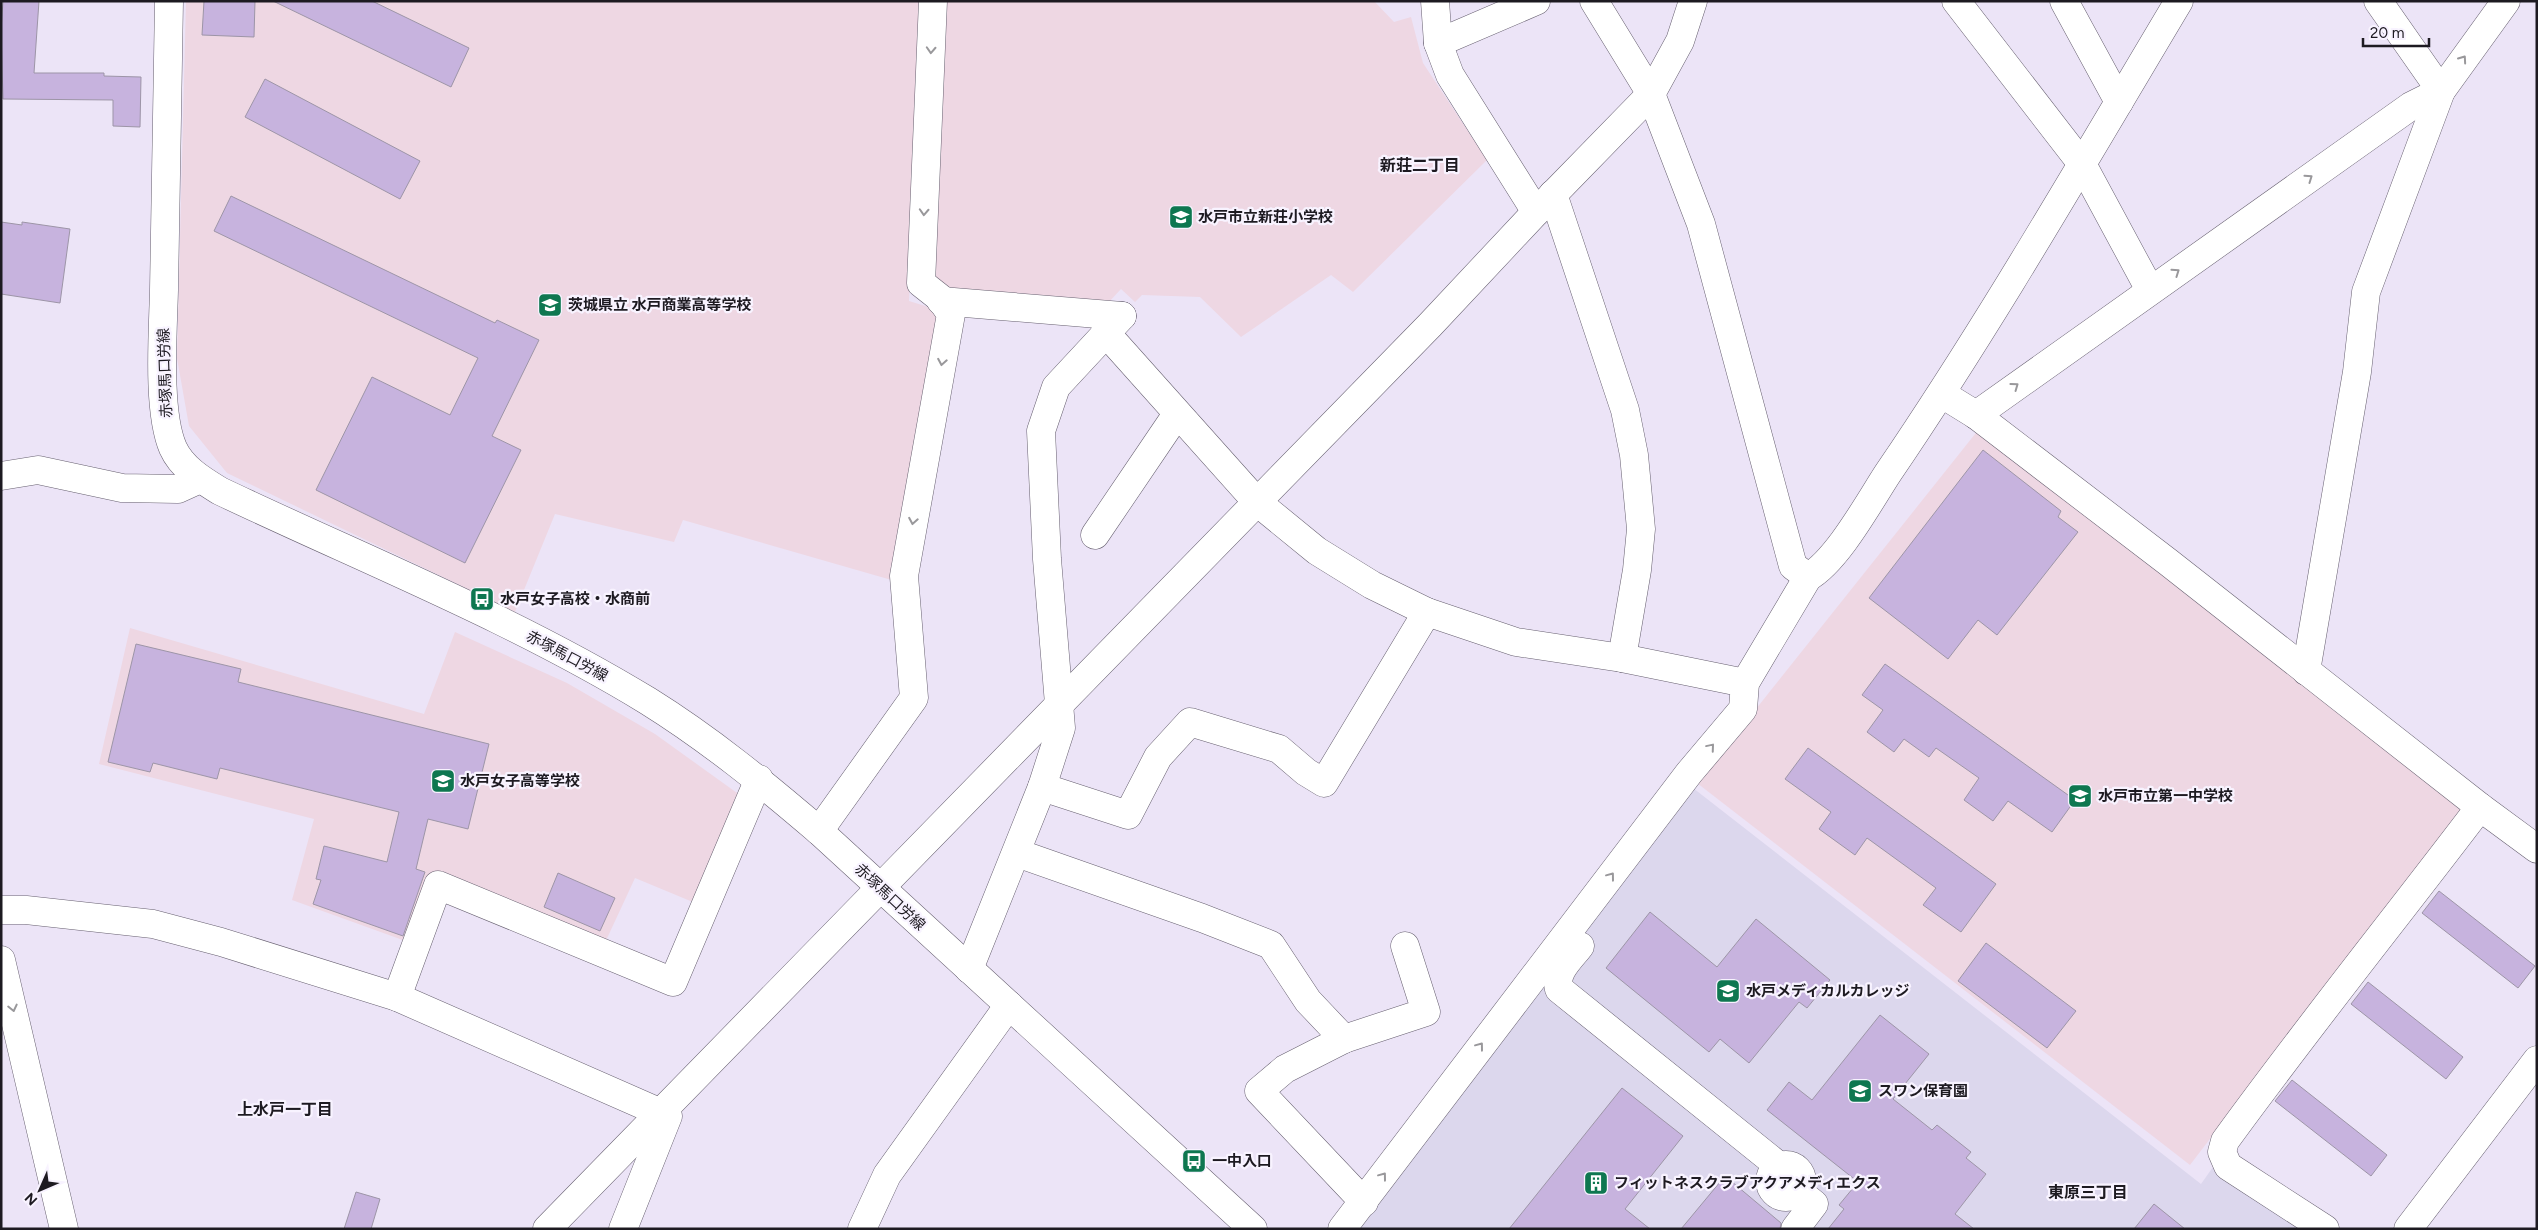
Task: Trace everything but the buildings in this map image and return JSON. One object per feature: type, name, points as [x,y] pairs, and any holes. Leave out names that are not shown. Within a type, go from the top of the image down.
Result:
[{"type":"street","name":"赤塚馬口労線","points":[[169,1],[163,343],[165,421],[173,449],[186,467],[200,479],[220,491],[538,640],[648,701],[709,741],[819,831],[1009,1005],[1241,1225]]},
{"type":"street","points":[[819,831],[914,698],[904,576],[951,314],[941,301],[921,283],[933,1]]},
{"type":"street","points":[[1435,1],[1438,43],[1450,75],[1544,203],[1625,410],[1634,455],[1641,529],[1637,570],[1622,658]]},
{"type":"street","points":[[1438,43],[1536,1]]},
{"type":"street","points":[[1594,1],[1651,94],[1701,224],[1793,566],[1808,577]]},
{"type":"street","points":[[547,1229],[1430,325],[1544,203],[1651,94],[1680,41],[1692,1]]},
{"type":"street","points":[[1956,1],[2082,164],[2150,290]]},
{"type":"street","points":[[2064,1],[2119,102]]},
{"type":"street","points":[[1342,1229],[1689,773],[1744,709],[1745,683],[1808,577],[1820,570],[1839,546],[1942,394],[2179,1]]},
{"type":"street","points":[[2378,1],[2440,91]]},
{"type":"street","points":[[2306,672],[2357,372],[2366,292],[2440,91],[2506,1]]},
{"type":"street","points":[[1976,415],[2411,106],[2440,91]]},
{"type":"street","points":[[941,301],[1114,324],[1177,414],[1257,502],[1317,551],[1372,585],[1427,612],[1516,642],[1622,658],[1745,683]]},
{"type":"street","points":[[969,969],[1017,853],[1042,787],[1061,728],[1041,431],[1056,387],[1114,324]]},
{"type":"street","points":[[1942,394],[1976,415],[2480,807],[2537,849]]},
{"type":"street","points":[[1095,535],[1177,414]]},
{"type":"street","points":[[1,476],[38,470],[132,488],[178,489],[200,479]]},
{"type":"street","points":[[1042,787],[1128,815],[1158,757],[1190,722],[1279,749],[1306,772],[1324,783],[1427,612]]},
{"type":"street","points":[[397,997],[438,885],[673,982],[759,780]]},
{"type":"street","points":[[2325,1229],[2228,1166],[2222,1152],[2225,1141],[2315,1020],[2480,807]]},
{"type":"street","points":[[1017,853],[1202,918],[1271,945],[1308,1001],[1344,1039]]},
{"type":"street","points":[[1593,900],[1600,906],[1601,918],[1560,972],[1557,982],[1559,989],[1779,1166],[1770,1177],[1773,1191],[1786,1197],[1799,1192],[1814,1204],[1795,1229]]},
{"type":"street","points":[[1,910],[26,910],[153,924],[221,942],[397,997],[668,1116],[622,1229]]},
{"type":"street","points":[[1364,1202],[1259,1091],[1285,1069],[1344,1039],[1426,1012],[1405,946]]},
{"type":"street","points":[[1,960],[64,1229]]},
{"type":"street","points":[[862,1229],[887,1175],[1009,1005]]},
{"type":"street","points":[[2419,1222],[2537,1060]]},
{"type":"shaded area","name":"茨城県立 水戸商業高等学校","points":[[186,1],[925,1],[909,301],[935,309],[944,322],[895,581],[683,520],[674,542],[555,514],[515,612],[227,473],[189,426],[177,358]]},
{"type":"shaded area","name":"水戸市立新荘小学校","points":[[947,1],[1374,1],[1394,22],[1411,17],[1423,63],[1487,160],[1353,292],[1331,275],[1241,337],[1200,297],[1142,295],[1135,302],[1121,289],[1108,303],[942,290],[929,278]]},
{"type":"shaded area","name":"水戸市立第一中学校","points":[[1979,429],[2462,809],[2190,1165],[1697,783]]},
{"type":"shaded area","name":"水戸女子高等学校","points":[[130,628],[424,714],[455,632],[567,683],[655,734],[744,798],[700,905],[635,878],[603,947],[435,876],[411,943],[292,900],[314,819],[99,764]]},
{"type":"shaded area","points":[[1693,788],[2201,1184],[2213,1167],[2308,1229],[1356,1229]]},
{"type":"place","name":"水戸市立新荘小学校","points":[[1181,217]]},
{"type":"place","name":"茨城県立 水戸商業高等学校","points":[[550,305]]},
{"type":"place","name":"水戸女子高校・水商前","points":[[482,599]]},
{"type":"place","name":"水戸女子高等学校","points":[[443,781]]},
{"type":"place","name":"水戸市立第一中学校","points":[[2080,796]]},
{"type":"place","name":"水戸メディカルカレッジ","points":[[1728,991]]},
{"type":"place","name":"スワン保育園","points":[[1860,1091]]},
{"type":"place","name":"一中入口","points":[[1194,1161]]},
{"type":"place","name":"フィットネスクラブアクアメディエクス","points":[[1596,1183]]},
{"type":"district","name":"新荘二丁目","points":[[1420,165]]},
{"type":"district","name":"上水戸一丁目","points":[[285,1109]]},
{"type":"district","name":"東原三丁目","points":[[2088,1192]]}]
